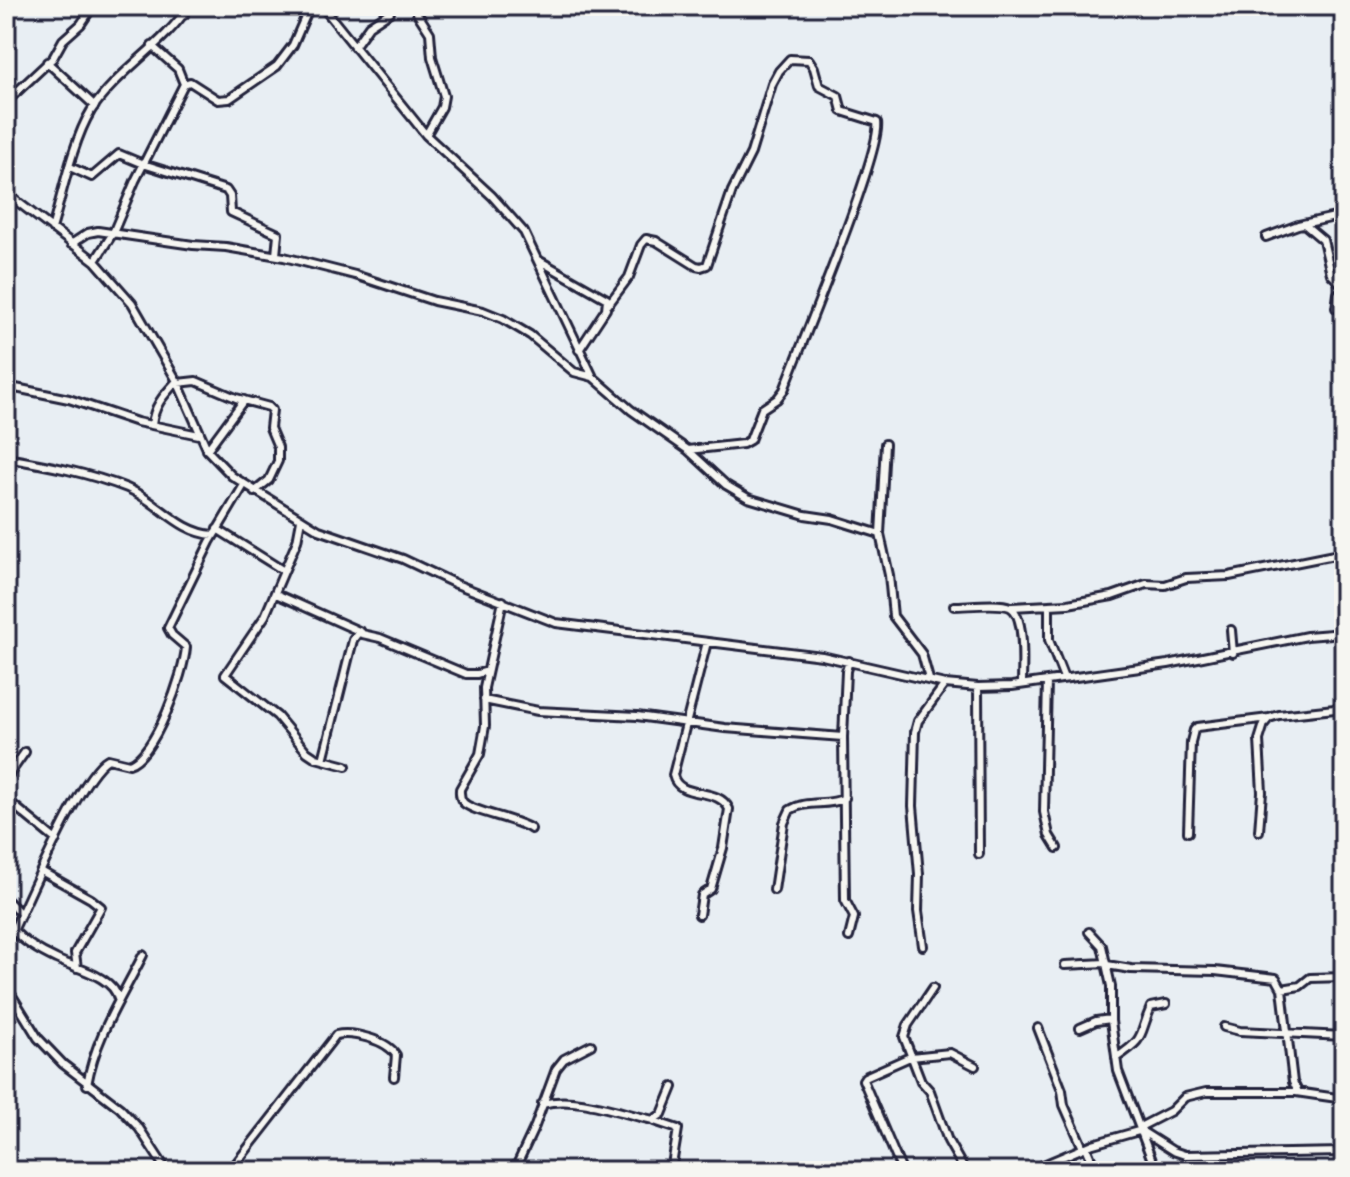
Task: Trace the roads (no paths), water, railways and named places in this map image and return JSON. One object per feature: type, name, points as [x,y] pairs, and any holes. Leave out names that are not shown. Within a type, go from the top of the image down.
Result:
[{"type":"street","points":[[167,6],[184,15]]},
{"type":"street","points":[[52,229],[84,126],[95,106],[110,87],[184,15],[189,6]]},
{"type":"street","points":[[95,261],[113,233],[143,164],[184,84],[190,82],[218,100],[229,99],[277,66],[293,45],[310,6]]},
{"type":"street","points":[[322,6],[426,135],[492,196],[524,232],[593,377],[631,410],[688,450],[726,485],[748,498],[880,534]]},
{"type":"street","points":[[6,102],[57,54],[63,40],[81,24],[90,7]]},
{"type":"street","points":[[354,47],[369,26],[390,12]]},
{"type":"street","points":[[417,13],[430,33],[432,57],[444,96],[442,107],[426,135]]},
{"type":"street","points":[[152,46],[178,69],[184,84]]},
{"type":"street","points":[[579,350],[629,277],[646,239],[656,241],[696,266],[707,265],[732,191],[751,153],[775,76],[790,59],[809,60],[819,86],[838,96],[842,111],[877,122],[877,137],[784,390],[762,409],[750,440],[743,444],[688,450]]},
{"type":"street","points":[[47,62],[95,106]]},
{"type":"street","points":[[70,167],[92,177],[119,154],[229,192],[231,212],[278,234],[276,255]]},
{"type":"street","points":[[6,193],[95,261],[141,315],[178,382],[207,450],[244,485],[319,530],[403,559],[456,584],[564,625],[849,661],[945,684],[978,687],[1047,681],[1233,653],[1307,636],[1344,633]]},
{"type":"street","points":[[1266,237],[1344,215]]},
{"type":"street","points":[[1304,224],[1323,240],[1331,274],[1344,287],[1338,294],[1336,308]]},
{"type":"street","points":[[71,244],[88,233],[113,233],[276,255],[355,275],[434,301],[483,311],[503,319],[530,335],[574,372],[593,377]]},
{"type":"street","points":[[540,261],[600,294],[607,299],[608,305]]},
{"type":"street","points":[[152,425],[155,408],[178,382],[196,381],[272,410],[270,428],[278,447],[278,461],[273,476],[254,492]]},
{"type":"street","points":[[6,386],[69,399],[152,425],[199,435]]},
{"type":"street","points":[[207,450],[244,400]]},
{"type":"street","points":[[885,444],[880,534],[889,575],[893,616],[922,654],[929,679]]},
{"type":"street","points":[[6,458],[68,470],[125,488],[187,528],[199,534],[215,532],[284,571]]},
{"type":"street","points":[[6,945],[56,840],[101,763],[112,759],[126,764],[134,763],[141,757],[170,707],[179,683],[186,647],[168,628],[215,532],[244,485]]},
{"type":"street","points":[[301,520],[297,541],[276,594],[258,628],[225,675],[277,716],[307,752],[346,766]]},
{"type":"street","points":[[954,606],[1049,606],[1112,596],[1146,584],[1165,585],[1186,578],[1229,576],[1344,553]]},
{"type":"street","points":[[276,594],[466,674],[487,671]]},
{"type":"street","points":[[503,601],[487,671],[485,726],[480,754],[460,789],[460,795],[463,803],[531,829]]},
{"type":"street","points":[[1049,606],[1049,640],[1064,678]]},
{"type":"street","points":[[1012,607],[1020,621],[1022,684]]},
{"type":"street","points":[[350,626],[353,640]]},
{"type":"street","points":[[1231,630],[1233,653]]},
{"type":"street","points":[[323,760],[353,640],[361,632]]},
{"type":"street","points":[[699,915],[702,895],[712,888],[717,872],[729,809],[726,801],[681,789],[673,779],[674,761],[688,723],[707,642]]},
{"type":"street","points":[[849,661],[843,737],[845,900],[854,917],[849,937]]},
{"type":"street","points":[[1047,681],[1044,812],[1049,835],[1057,848]]},
{"type":"street","points":[[923,946],[918,911],[919,874],[913,806],[915,732],[918,721],[945,684]]},
{"type":"street","points":[[978,687],[979,854]]},
{"type":"street","points":[[484,700],[531,710],[576,711],[843,737]]},
{"type":"street","points":[[1188,832],[1191,742],[1197,727],[1344,708]]},
{"type":"street","points":[[1259,831],[1262,805],[1259,740],[1269,718]]},
{"type":"street","points":[[6,779],[25,752]]},
{"type":"street","points":[[774,890],[784,823],[790,810],[805,804],[845,798]]},
{"type":"street","points":[[6,799],[56,840]]},
{"type":"street","points":[[41,871],[101,907],[75,953],[77,968]]},
{"type":"street","points":[[6,899],[21,914]]},
{"type":"street","points":[[14,931],[40,950],[108,984],[117,993],[118,1000]]},
{"type":"street","points":[[1089,932],[1102,946],[1106,964],[1112,995],[1111,1019],[1116,1058],[1124,1091],[1156,1171]]},
{"type":"street","points":[[87,1085],[96,1049],[143,955]]},
{"type":"street","points":[[1065,965],[1106,964],[1120,969],[1206,970],[1272,977],[1282,989],[1293,1082],[1298,1092]]},
{"type":"street","points":[[1282,989],[1300,986],[1310,978],[1344,977]]},
{"type":"street","points":[[6,986],[38,1038],[87,1085],[120,1108],[139,1128],[167,1171]]},
{"type":"street","points":[[933,988],[904,1037],[921,1081],[930,1091],[948,1141],[965,1171]]},
{"type":"street","points":[[1116,1058],[1138,1041],[1145,1030],[1151,1007],[1166,1004]]},
{"type":"street","points":[[1080,1028],[1111,1019]]},
{"type":"street","points":[[1224,1027],[1240,1031],[1344,1036]]},
{"type":"street","points":[[1038,1028],[1062,1090],[1064,1105],[1096,1171]]},
{"type":"street","points":[[230,1171],[336,1035],[355,1033],[389,1047],[396,1055],[394,1077]]},
{"type":"street","points":[[514,1171],[560,1063],[591,1045]]},
{"type":"street","points":[[902,1171],[863,1080],[865,1077],[911,1057],[950,1053],[975,1066]]},
{"type":"street","points":[[653,1120],[662,1114],[673,1087]]},
{"type":"street","points":[[548,1088],[556,1101]]},
{"type":"street","points":[[1030,1171],[1085,1147],[1141,1130],[1190,1095],[1214,1091],[1298,1092],[1344,1099]]},
{"type":"street","points":[[542,1104],[556,1101],[653,1120],[678,1129],[671,1171]]},
{"type":"street","points":[[1141,1130],[1173,1151],[1185,1155],[1344,1152]]}]
